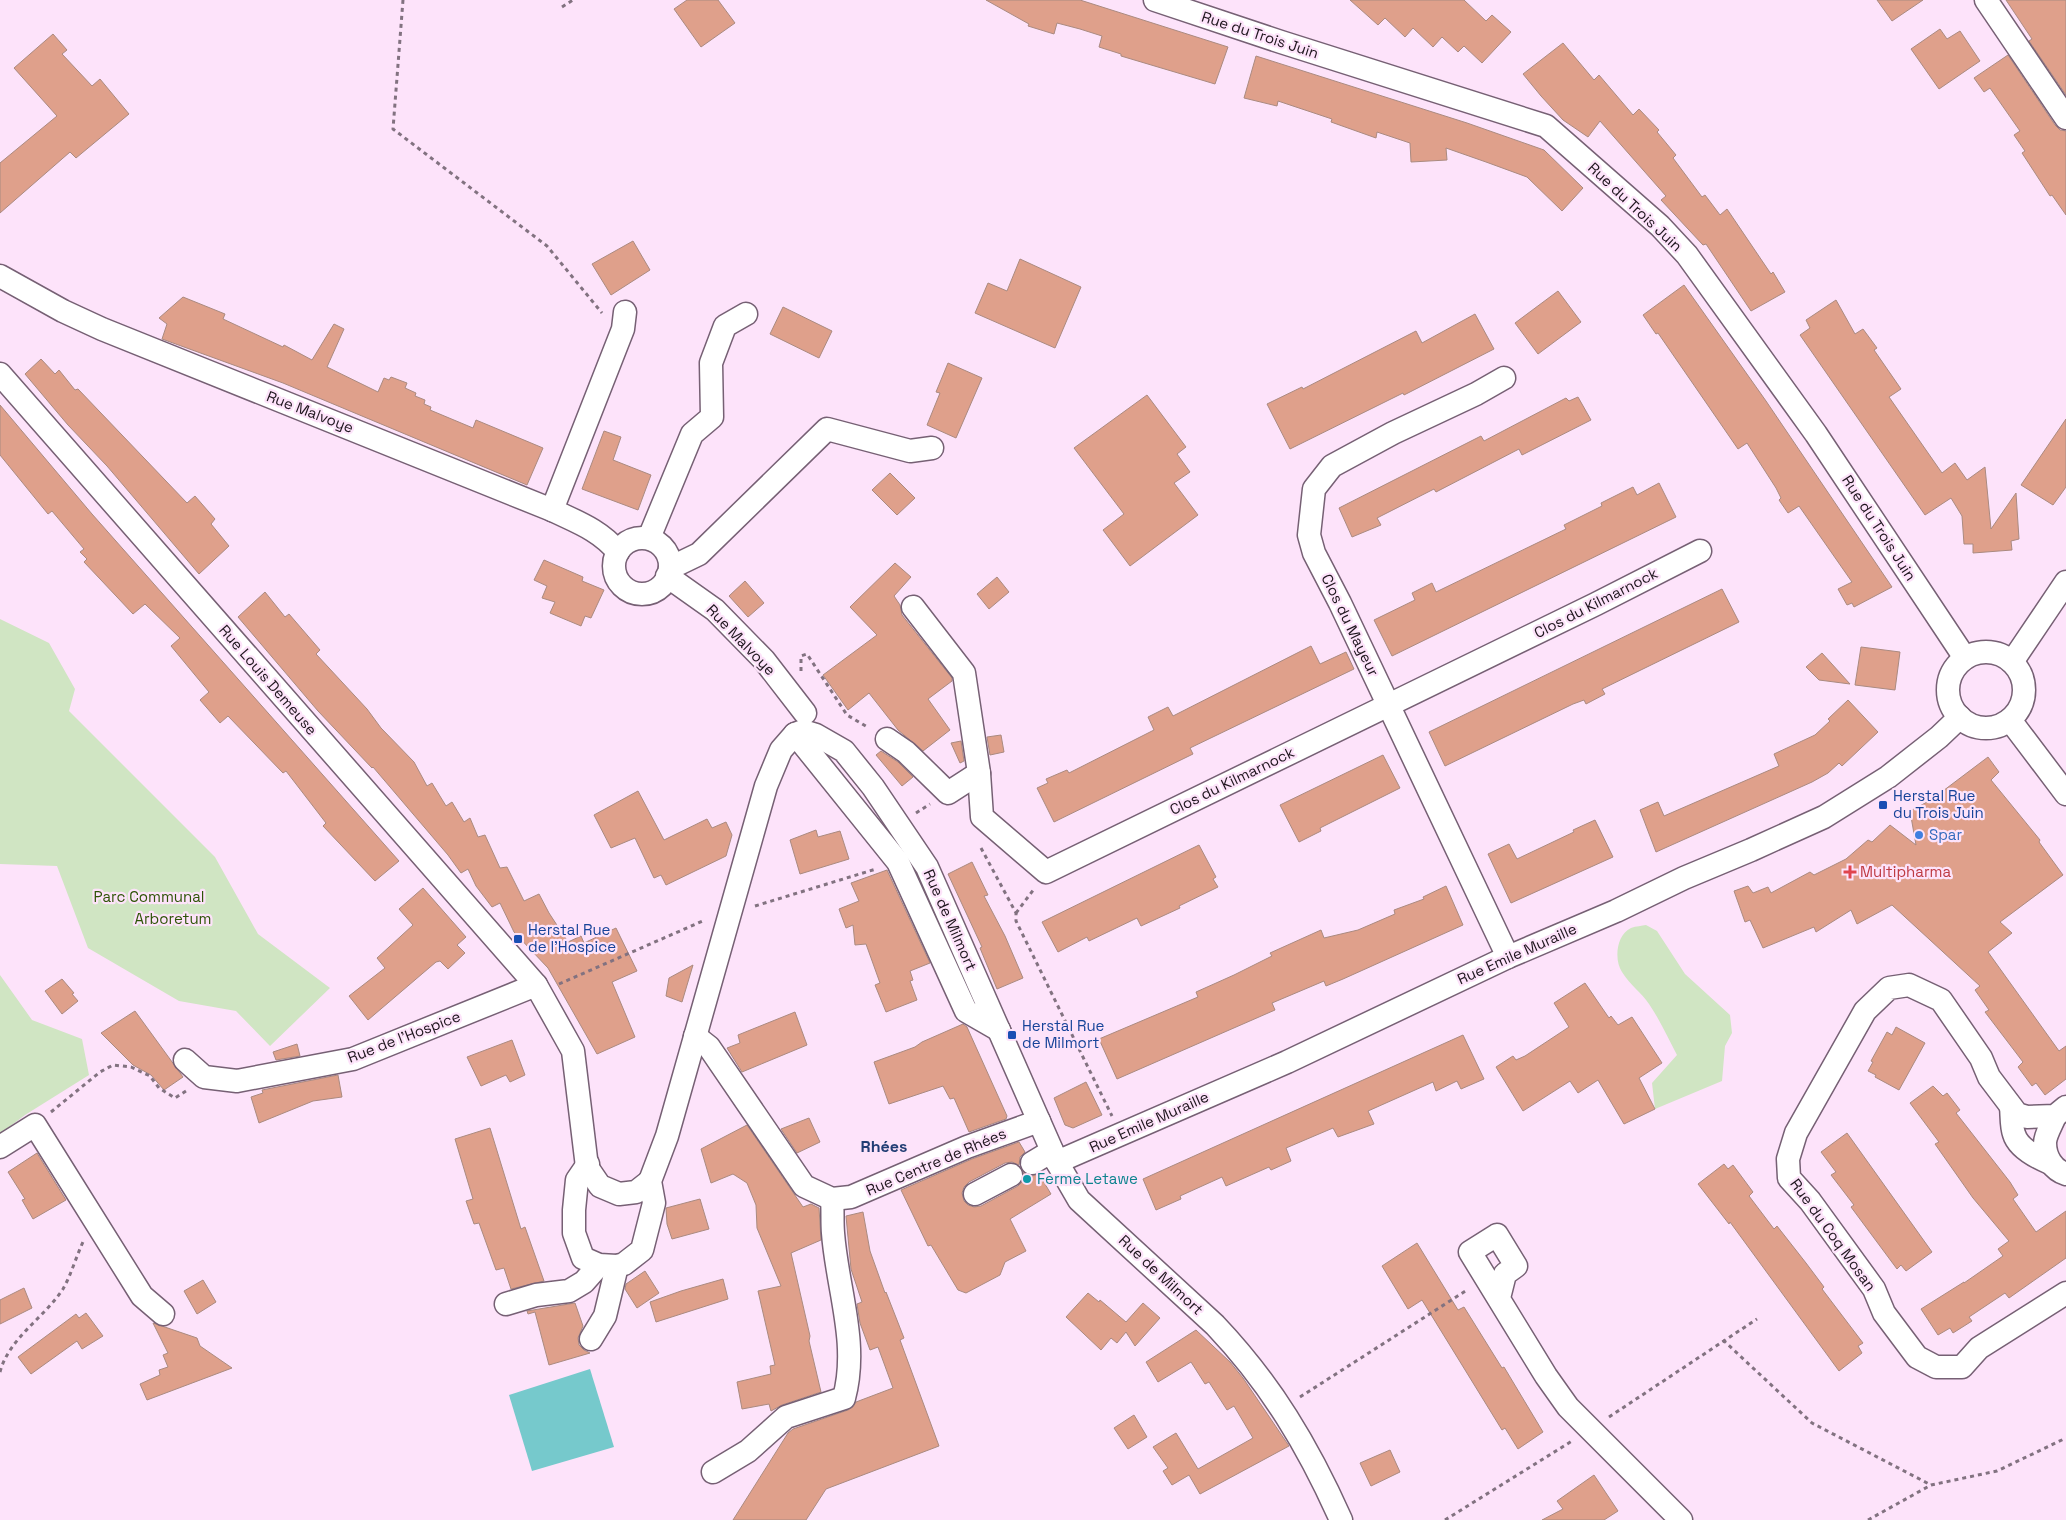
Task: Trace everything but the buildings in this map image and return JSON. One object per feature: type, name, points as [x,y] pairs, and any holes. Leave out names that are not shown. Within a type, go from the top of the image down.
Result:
[{"type":"street","name":"Rue du Trois Juin","points":[[1155,0],[1546,126],[1660,226],[1687,255],[1816,434],[1965,658]]},
{"type":"street","points":[[1986,0],[2066,118]]},
{"type":"street","name":"Rue Malvoye","points":[[0,276],[62,311],[102,329],[552,510],[593,529],[608,540],[618,552]]},
{"type":"street","points":[[649,538],[692,434],[712,417],[711,363],[725,326],[746,314]]},
{"type":"street","points":[[552,510],[623,329],[616,316]]},
{"type":"street","name":"Rue Louis Demeuse","points":[[0,374],[538,988]]},
{"type":"street","name":"Clos du Mayeur","points":[[1504,378],[1476,394],[1393,433],[1332,466],[1314,489],[1309,535],[1314,553],[1508,957]]},
{"type":"street","points":[[669,572],[669,558],[665,549],[649,538],[631,540],[623,544],[614,561],[617,579],[632,592],[642,594],[652,592],[661,586],[669,572],[699,554],[828,429],[910,450],[932,448]]},
{"type":"street","name":"Clos du Kilmarnock","points":[[1046,872],[1588,608],[1700,551]]},
{"type":"street","name":"Rue Malvoye","points":[[669,572],[715,610],[764,660],[805,713]]},
{"type":"street","points":[[2012,662],[2066,582]]},
{"type":"street","points":[[913,607],[964,673],[979,773],[982,817],[1046,872]]},
{"type":"street","points":[[1990,652],[2002,655],[2012,662],[2022,678],[2023,697],[2019,709],[2010,720],[1990,728],[1969,724],[1960,717],[1952,706],[1948,693],[1949,679],[1956,667],[1965,658],[1977,653],[1990,652]]},
{"type":"street","name":"Rue Emile Muraille","points":[[1032,1163],[1121,1135],[1287,1062],[1508,957],[1616,911],[1684,878],[1824,817],[1888,777],[1939,737],[1960,717]]},
{"type":"street","points":[[2010,720],[2066,794]]},
{"type":"street","name":"Rue de Milmort","points":[[795,734],[803,731],[816,735],[844,751],[873,788],[927,867],[1054,1157],[1079,1200],[1215,1325],[1236,1347],[1282,1408],[1326,1486],[1341,1520]]},
{"type":"street","points":[[588,1164],[577,1180],[574,1233],[583,1258],[608,1265],[624,1264],[642,1250],[654,1203],[650,1182],[667,1136],[766,786],[781,750],[795,734],[898,862],[966,1011],[999,1030]]},
{"type":"street","points":[[881,735],[906,752],[948,793],[979,773]]},
{"type":"street","name":"Rue du Coq Mosan","points":[[2058,1169],[2045,1142],[2052,1113],[2027,1117],[2017,1114],[1989,1077],[1982,1058],[1940,1000],[1909,984],[1888,988],[1865,1012],[1796,1133],[1788,1159],[1789,1178],[1810,1202],[1874,1289],[1884,1313],[1917,1357],[1936,1367],[1962,1367],[1979,1348],[2066,1293]]},
{"type":"street","points":[[538,988],[573,1051],[587,1167],[600,1186],[619,1194],[636,1192],[650,1182]]},
{"type":"street","name":"Rue de l'Hospice","points":[[185,1060],[204,1077],[237,1081],[353,1058],[538,988]]},
{"type":"street","points":[[695,1036],[709,1047],[804,1186],[832,1199],[833,1235],[846,1317],[849,1380],[844,1398],[786,1417],[748,1451],[713,1472]]},
{"type":"street","name":"Rue du Coq Mosan","points":[[2011,1107],[2014,1136],[2026,1149],[2058,1169]]},
{"type":"street","name":"Rue Centre de Rhées","points":[[832,1199],[852,1197],[967,1147],[1039,1121]]},
{"type":"street","points":[[0,1147],[35,1125],[142,1296],[163,1314]]},
{"type":"street","points":[[975,1194],[1011,1175]]},
{"type":"street","points":[[1499,1298],[1505,1274],[1516,1266],[1497,1235],[1470,1252],[1560,1396],[1669,1517]]},
{"type":"street","points":[[506,1304],[536,1295],[569,1291],[608,1265]]},
{"type":"street","points":[[591,1339],[605,1316],[608,1265]]},
{"type":"path","points":[[403,0],[393,129],[547,246],[616,316]]},
{"type":"path","points":[[562,8],[574,0]]},
{"type":"path","points":[[803,678],[800,656],[807,654],[847,715],[881,735]]},
{"type":"path","points":[[898,824],[948,793]]},
{"type":"path","points":[[978,844],[985,853],[1016,913],[1016,922],[1121,1135]]},
{"type":"path","points":[[538,988],[731,911],[898,862]]},
{"type":"path","points":[[1016,913],[1046,872]]},
{"type":"path","points":[[35,1125],[100,1072],[113,1065],[131,1067],[150,1076],[160,1088],[175,1098],[188,1090]]},
{"type":"path","points":[[0,1372],[7,1357],[63,1288],[85,1237]]},
{"type":"path","points":[[1282,1408],[1486,1278]]},
{"type":"path","points":[[1724,1340],[1812,1423],[1931,1485]]},
{"type":"path","points":[[1868,1520],[1931,1485],[1996,1471],[2066,1438]]},
{"type":"green space","name":"Arboretum","points":[[0,619],[49,643],[75,689],[69,711],[215,857],[258,934],[330,988],[270,1046],[236,1011],[179,1001],[88,948],[57,866],[0,864]]},
{"type":"green space","points":[[1646,925],[1657,931],[1685,974],[1730,1015],[1732,1033],[1725,1046],[1722,1081],[1655,1109],[1652,1083],[1677,1055],[1649,1004],[1628,981],[1619,967],[1617,955],[1619,942],[1626,931],[1633,927]]},
{"type":"green space","points":[[0,975],[32,1020],[82,1039],[89,1075],[25,1115],[0,1134]]},
{"type":"shaded area","points":[[590,1369],[614,1447],[532,1471],[509,1395]]},
{"type":"place","name":"Herstal Rue du Trois Juin","points":[[1883,805]]},
{"type":"place","name":"Spar","points":[[1919,835]]},
{"type":"place","name":"Multipharma","points":[[1850,872]]},
{"type":"place","name":"Herstal Rue de l'Hospice","points":[[518,939]]},
{"type":"place","name":"Herstal Rue de Milmort","points":[[1012,1035]]},
{"type":"place","name":"Ferme Letawe","points":[[1027,1179]]},
{"type":"district","name":"Rhées","points":[[884,1146]]},
{"type":"park label","name":"Parc Communal","points":[[149,897]]}]
